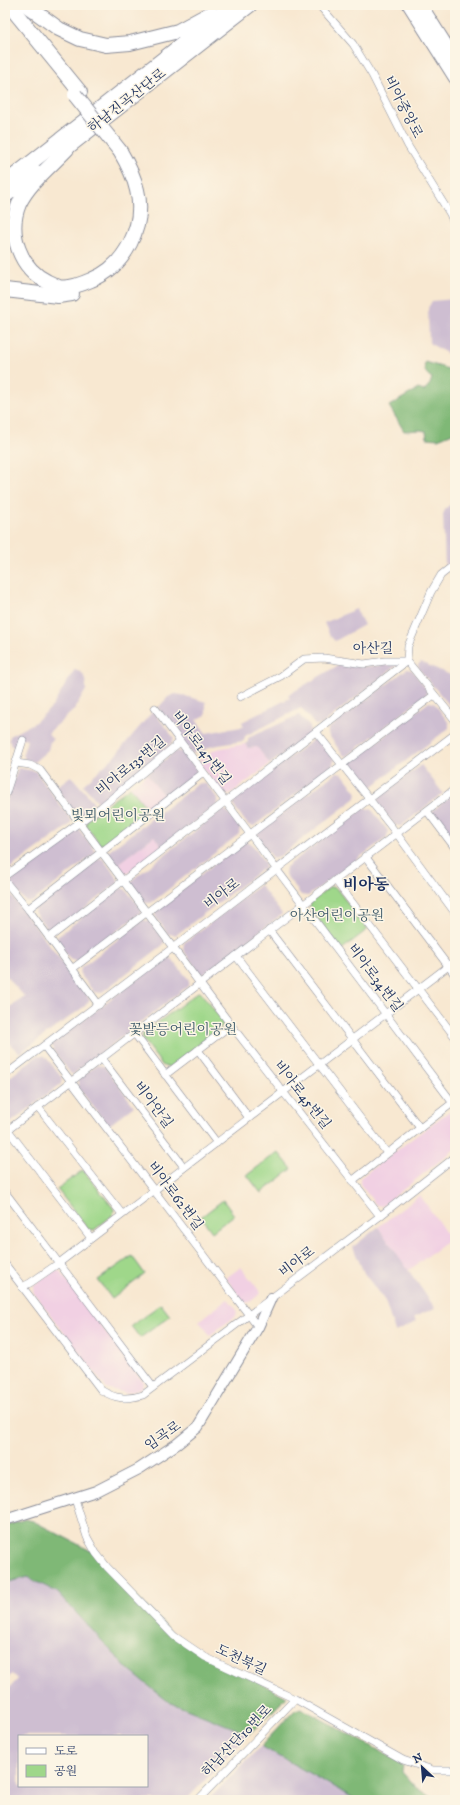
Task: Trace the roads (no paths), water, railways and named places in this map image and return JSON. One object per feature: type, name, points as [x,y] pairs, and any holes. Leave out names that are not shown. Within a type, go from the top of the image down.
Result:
[{"type":"highway","points":[[9,5],[77,93]]},
{"type":"highway","points":[[26,5],[59,29],[80,39],[106,44],[130,42],[178,31],[223,5]]},
{"type":"highway","name":"하남진곡산단로","points":[[5,183],[232,5]]},
{"type":"highway","name":"하남진곡산단로","points":[[5,196],[250,5]]},
{"type":"highway","points":[[5,10],[77,93],[140,171],[147,196],[145,218],[138,243],[126,263],[106,280],[81,293],[58,296],[5,290]]},
{"type":"highway","points":[[66,149],[31,187],[19,205],[14,225],[17,245],[26,264],[40,278],[59,287],[78,285],[102,276],[120,260],[132,239],[138,215],[137,191],[123,149]]},
{"type":"main road","points":[[409,5],[455,78]]},
{"type":"main road","points":[[421,5],[455,59]]},
{"type":"main road","name":"임곡로","points":[[5,1520],[96,1492],[139,1469],[177,1444],[198,1427],[258,1327],[271,1298]]},
{"type":"street","name":"비아중앙로","points":[[319,5],[353,44],[372,75],[408,146],[450,214],[455,226]]},
{"type":"street","name":"아산길","points":[[240,697],[281,676],[304,659],[324,658],[364,664],[385,661],[407,661],[408,646],[432,592],[441,575],[455,564]]},
{"type":"street","points":[[407,661],[455,720]]},
{"type":"street","name":"비아로147번길","points":[[226,803],[407,661]]},
{"type":"street","points":[[72,969],[146,911],[434,695]]},
{"type":"street","name":"비아로147번길","points":[[155,708],[276,869]]},
{"type":"street","points":[[316,732],[397,834],[455,913]]},
{"type":"street","name":"비아로","points":[[5,1075],[99,1005],[368,798],[455,734]]},
{"type":"street","points":[[5,796],[23,740]]},
{"type":"street","name":"비아로135번길","points":[[5,876],[101,807],[180,742]]},
{"type":"street","points":[[16,763],[30,765],[40,770],[78,823],[174,947]]},
{"type":"street","points":[[28,909],[203,773]]},
{"type":"street","points":[[91,1238],[6,1131],[366,856],[455,790]]},
{"type":"street","points":[[49,938],[226,803]]},
{"type":"street","points":[[427,811],[455,848]]},
{"type":"street","points":[[366,856],[455,975]]},
{"type":"street","name":"비아로34번길","points":[[276,869],[454,1103]]},
{"type":"street","points":[[335,880],[455,1037]]},
{"type":"street","points":[[5,881],[28,909],[99,1005]]},
{"type":"street","points":[[269,930],[420,1128]]},
{"type":"street","name":"비아로45번길","points":[[174,947],[282,1092],[380,1216]]},
{"type":"street","points":[[236,956],[387,1153]]},
{"type":"street","points":[[22,1287],[60,1263],[352,1038],[455,961]]},
{"type":"street","points":[[231,1025],[198,1050],[249,1118]]},
{"type":"street","name":"비아안길","points":[[134,1033],[216,1143]]},
{"type":"street","name":"비아로62번길","points":[[44,1046],[258,1327]]},
{"type":"street","name":"비아안길","points":[[165,1075],[198,1050]]},
{"type":"street","name":"비아안길","points":[[101,1058],[184,1167]]},
{"type":"street","points":[[352,1181],[454,1103]]},
{"type":"street","points":[[38,1106],[122,1214]]},
{"type":"street","name":"비아로","points":[[5,1264],[101,1390],[110,1396],[121,1399],[132,1399],[143,1395],[380,1216],[455,1157]]},
{"type":"street","points":[[5,1192],[153,1387]]},
{"type":"street","name":"도천북길","points":[[75,1498],[87,1537],[106,1567],[174,1636],[205,1657],[295,1699],[403,1760],[433,1770],[455,1770]]},
{"type":"street","name":"하남산단10번로","points":[[198,1800],[295,1699]]},
{"type":"district","name":"비아동","points":[[366,885]]},
{"type":"park label","name":"빛뫼어린이공원","points":[[118,816]]},
{"type":"park label","name":"아산어린이공원","points":[[337,916]]},
{"type":"park label","name":"꽃밭등어린이공원","points":[[183,1030]]}]
